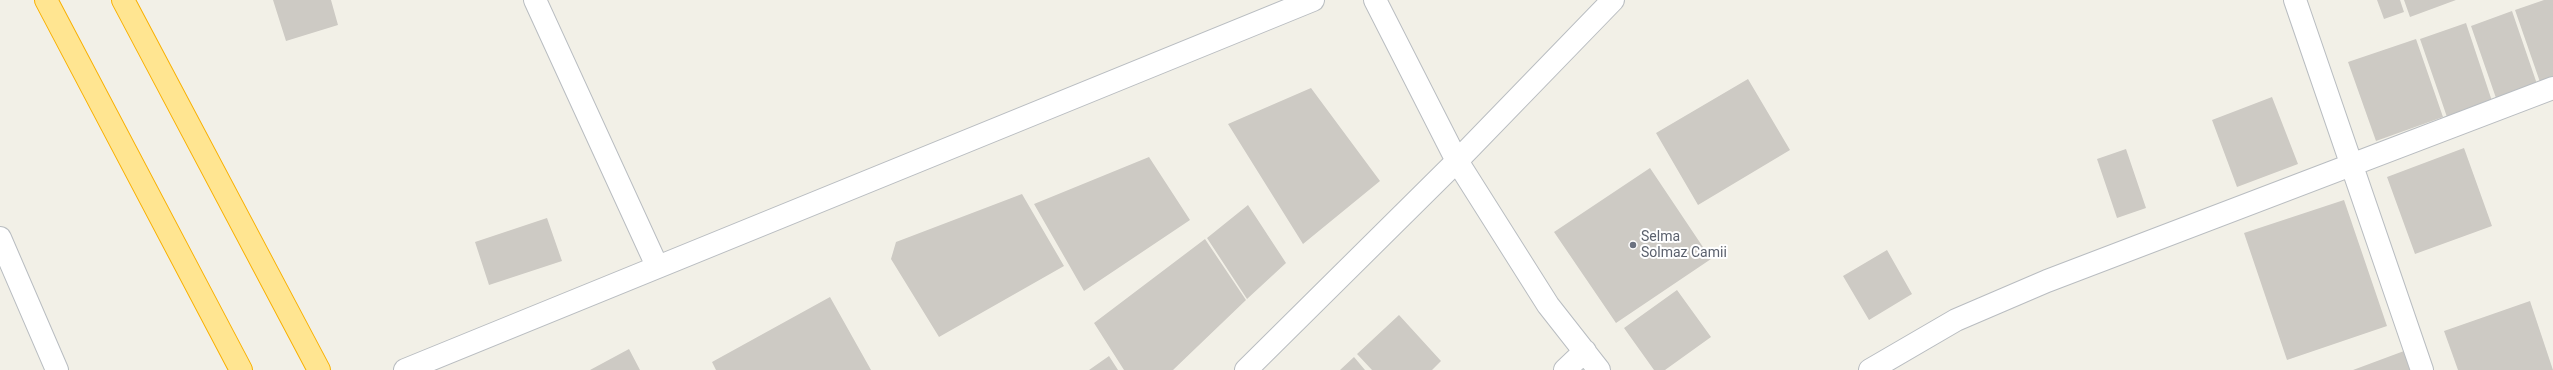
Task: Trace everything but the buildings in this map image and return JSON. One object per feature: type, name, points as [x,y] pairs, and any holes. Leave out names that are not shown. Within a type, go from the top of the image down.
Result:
[{"type":"highway","points":[[46,0],[241,370]]},
{"type":"highway","points":[[122,0],[319,370]]},
{"type":"street","points":[[535,0],[657,266]]},
{"type":"street","points":[[405,370],[431,365],[657,266],[1313,0]]},
{"type":"street","points":[[1376,0],[1457,161],[1548,305],[1600,370]]},
{"type":"street","points":[[1246,370],[1457,161],[1613,0]]},
{"type":"street","points":[[2295,0],[2422,370]]},
{"type":"street","points":[[1870,370],[1956,320],[2047,281],[2553,88]]},
{"type":"street","points":[[0,238],[57,370]]},
{"type":"street","points":[[1565,370],[1585,351]]},
{"type":"place","name":"Selma Solmaz Camii","points":[[1633,245]]}]
